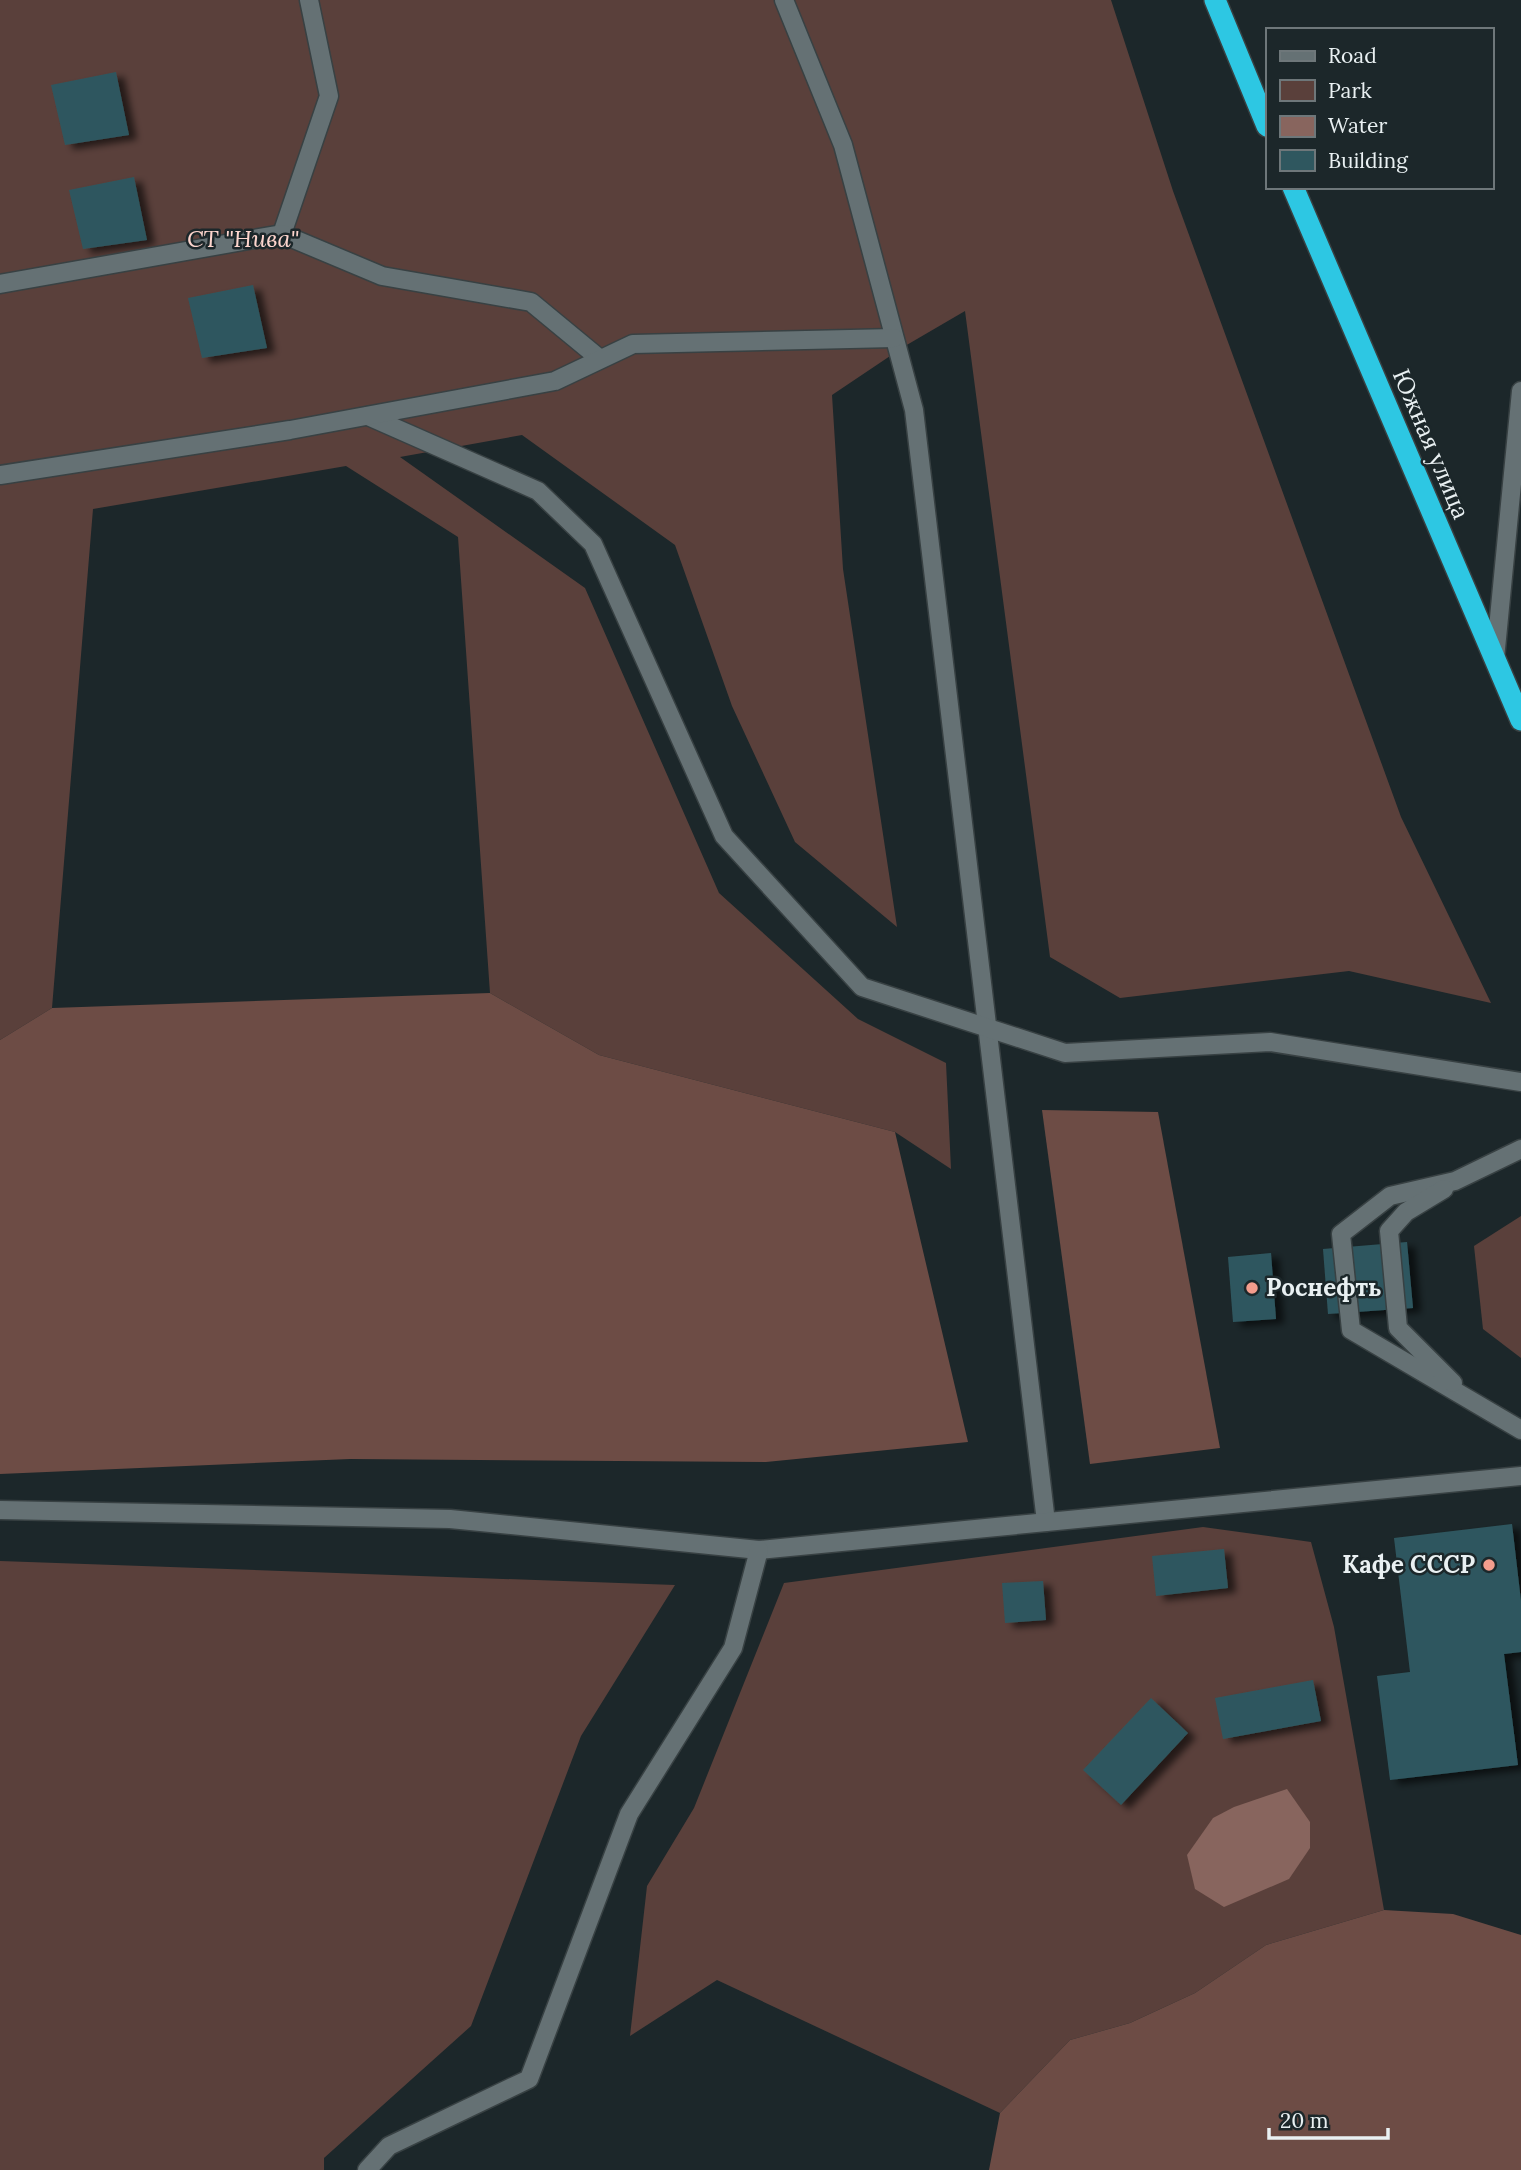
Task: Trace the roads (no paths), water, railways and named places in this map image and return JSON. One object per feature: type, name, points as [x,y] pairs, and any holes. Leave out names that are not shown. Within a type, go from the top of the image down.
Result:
[{"type":"highway","points":[[1215,0],[1266,124]]},
{"type":"highway","name":"Южная улица","points":[[1294,189],[1521,720]]},
{"type":"street","points":[[282,234],[329,96],[309,0]]},
{"type":"street","points":[[783,0],[843,145],[914,410],[1046,1522]]},
{"type":"street","points":[[0,284],[282,234],[382,276],[531,302],[600,359]]},
{"type":"street","points":[[0,475],[290,430],[555,381],[633,344],[894,338]]},
{"type":"street","points":[[1495,663],[1515,517],[1521,391]]},
{"type":"street","points":[[368,416],[538,491],[593,544],[724,836],[862,987],[1065,1053],[1270,1042],[1521,1082]]},
{"type":"street","points":[[1472,1402],[1398,1328],[1389,1231],[1406,1212],[1455,1181],[1521,1149]]},
{"type":"street","points":[[1455,1181],[1390,1196],[1341,1234],[1351,1329],[1521,1430]]},
{"type":"street","points":[[0,1510],[450,1519],[759,1550],[1521,1476]]},
{"type":"street","points":[[367,2170],[389,2146],[529,2079],[629,1814],[733,1648],[759,1550]]},
{"type":"water","points":[[1287,1789],[1310,1822],[1310,1848],[1289,1879],[1224,1907],[1195,1889],[1187,1855],[1213,1818],[1234,1807]]},
{"type":"place","name":"Роснефть","points":[[1252,1288]]},
{"type":"place","name":"Кафе СССР","points":[[1489,1565]]},
{"type":"park label","name":"СТ \"Нива\"","points":[[243,239]]}]
